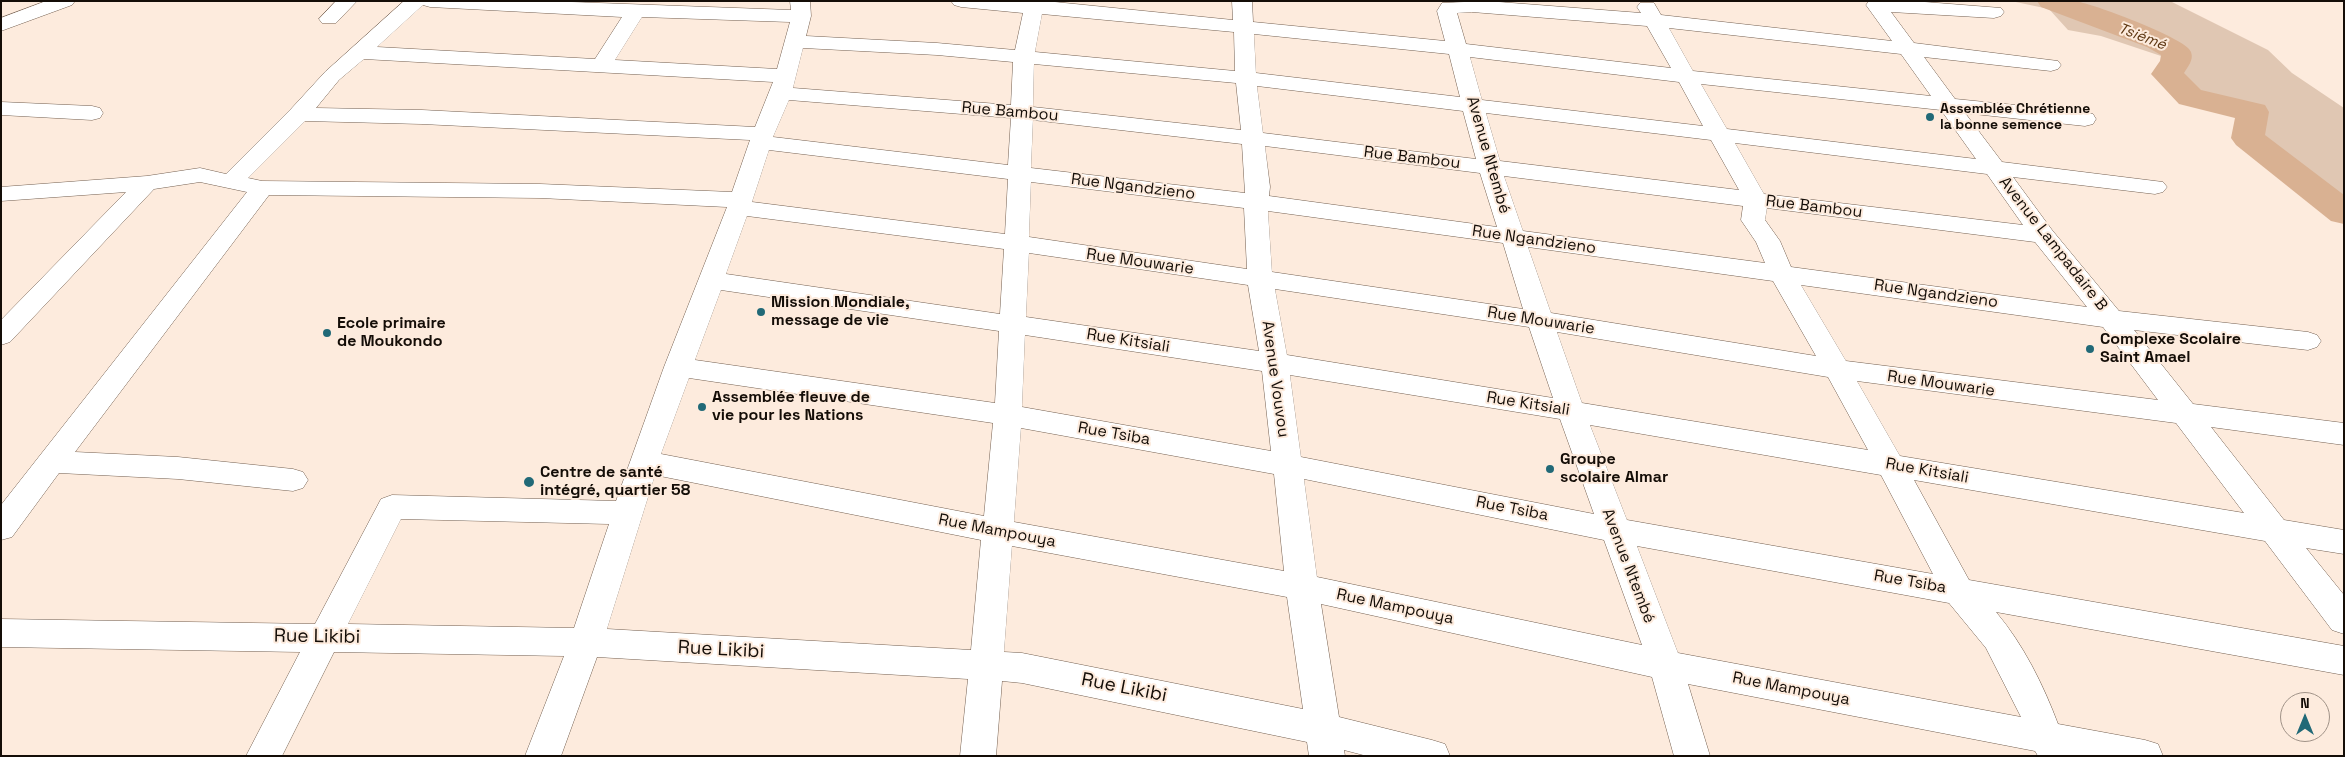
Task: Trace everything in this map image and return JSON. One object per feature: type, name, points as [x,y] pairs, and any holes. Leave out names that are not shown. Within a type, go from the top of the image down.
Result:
[{"type":"street","points":[[1,25],[65,1]]},
{"type":"street","points":[[329,19],[347,1]]},
{"type":"street","points":[[232,181],[299,114],[332,76],[416,1]]},
{"type":"street","points":[[430,1],[798,20],[937,50],[1246,78],[1719,133],[2155,187]]},
{"type":"street","points":[[961,1],[1033,4],[1151,20],[1242,8],[1458,50],[2085,119]]},
{"type":"street","points":[[978,756],[996,532],[1008,415],[1018,244],[1024,58],[1033,4]]},
{"type":"street","name":"Avenue Lampadaire B","points":[[1994,12],[1876,5],[1905,48],[1948,104],[2043,236],[2111,319],[2344,620]]},
{"type":"street","name":"Avenue Ntembé","points":[[1648,10],[1472,6],[1449,7],[1447,11],[1490,168],[1571,410],[1614,530],[1666,665],[1692,756]]},
{"type":"street","name":"Avenue Vouvou","points":[[1242,8],[1251,138],[1258,186],[1256,202],[1260,279],[1276,363],[1286,464],[1325,742]]},
{"type":"street","points":[[1648,10],[1905,48],[2051,65]]},
{"type":"street","points":[[1648,10],[1756,200],[1753,220],[1768,240],[1781,273],[1890,464],[1958,591],[1998,638],[2032,700],[2052,746]]},
{"type":"street","points":[[600,67],[635,12]]},
{"type":"street","points":[[543,756],[586,642],[644,462],[739,204],[761,138],[783,84],[798,20]]},
{"type":"street","name":"Rue Bambou","points":[[358,52],[600,67],[783,84],[1251,138],[2043,236]]},
{"type":"street","points":[[1,108],[92,113]]},
{"type":"street","name":"Rue Ngandzieno","points":[[299,114],[422,117],[761,138],[1020,173],[1256,202],[2111,319],[2308,340]]},
{"type":"street","name":"Rue Mouwarie","points":[[4,196],[147,183],[200,175],[262,188],[540,191],[739,204],[1540,320],[1837,369],[2344,434]]},
{"type":"street","points":[[1,336],[147,183]]},
{"type":"street","points":[[1,528],[262,188]]},
{"type":"street","name":"Rue Kitsiali","points":[[710,280],[1276,363],[1571,410],[2344,542]]},
{"type":"street","name":"Rue Tsiba","points":[[678,367],[1008,415],[1286,464],[1614,530],[2344,661]]},
{"type":"street","points":[[53,462],[178,468],[293,480]]},
{"type":"street","name":"Rue Mampouya","points":[[644,462],[996,532],[1302,587],[2052,746],[2145,756]]},
{"type":"street","points":[[264,756],[323,637],[392,507],[627,513]]},
{"type":"street","name":"Rue Likibi","points":[[1,634],[586,642],[1022,668],[1325,742],[1432,756]]},
{"type":"shaded area","points":[[2011,1],[2170,1],[2268,50],[2292,73],[2344,108],[2344,213],[2248,138],[2253,112],[2190,97],[2167,74],[2176,61],[2101,36],[2068,30],[2049,9]]},
{"type":"waterway","name":"Tsiémé","points":[[2051,1],[2158,41],[2176,51],[2176,61],[2167,74],[2190,97],[2253,112],[2248,138],[2344,213]]},
{"type":"place","name":"Assemblée Chrétienne la bonne semence","points":[[1930,117]]},
{"type":"place","name":"Mission Mondiale, message de vie","points":[[761,312]]},
{"type":"place","name":"Ecole primaire de Moukondo","points":[[327,333]]},
{"type":"place","name":"Complexe Scolaire Saint Amael","points":[[2090,349]]},
{"type":"place","name":"Assemblée fleuve de vie pour les Nations","points":[[702,407]]},
{"type":"place","name":"Groupe scolaire Almar","points":[[1550,469]]},
{"type":"place","name":"Centre de santé intégré, quartier 58","points":[[529,482]]}]
